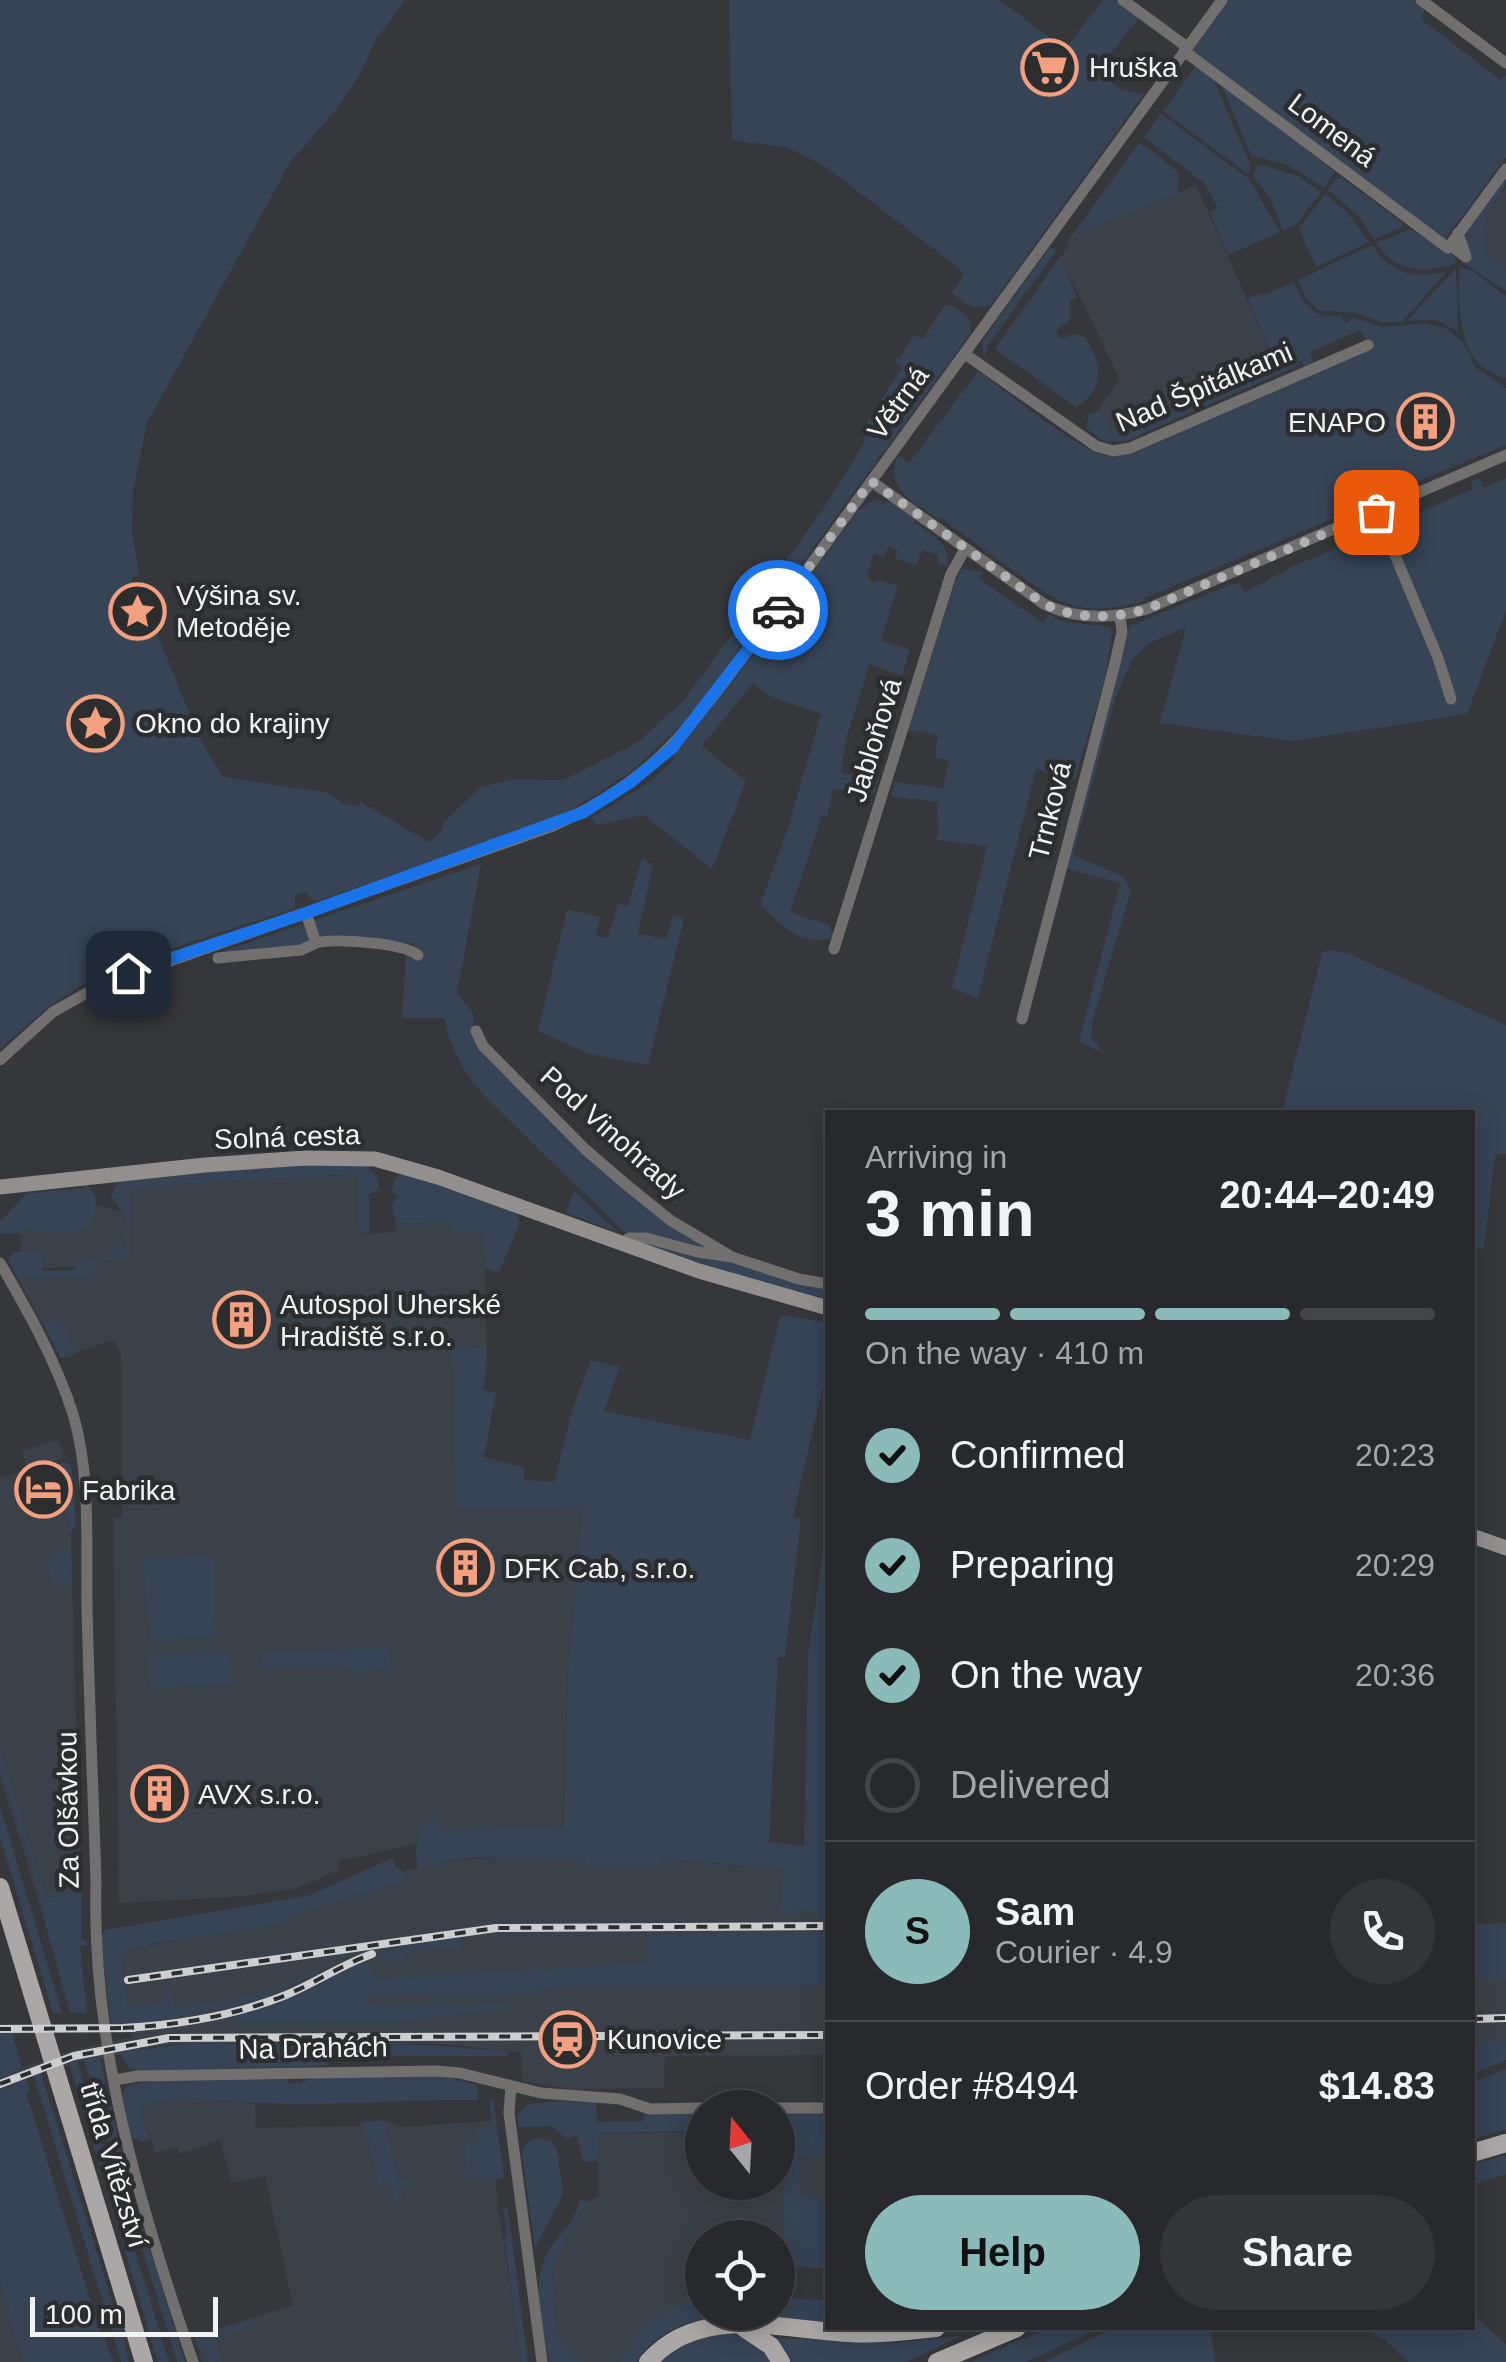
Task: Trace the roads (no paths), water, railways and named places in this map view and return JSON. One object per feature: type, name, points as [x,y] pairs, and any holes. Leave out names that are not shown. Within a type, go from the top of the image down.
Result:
[{"type":"main road","name":"třída Vítězství","points":[[0,1887],[144,2362]]},
{"type":"main road","points":[[1475,2152],[1506,2143]]},
{"type":"main road","points":[[795,2329],[854,2334],[909,2330]]},
{"type":"main road","points":[[648,2362],[681,2336],[697,2330]]},
{"type":"main road","points":[[746,2330],[764,2339],[781,2362]]},
{"type":"main road","points":[[941,2362],[1011,2330]]},
{"type":"street","name":"Lomená","points":[[1123,0],[1414,223],[1448,248],[1450,245]]},
{"type":"street","name":"Větrná","points":[[0,1060],[53,1012],[99,986],[553,826],[584,812],[631,782],[688,730],[1222,0]]},
{"type":"street","points":[[1421,0],[1506,63]]},
{"type":"street","points":[[1458,233],[1466,257],[1450,245],[1458,233],[1506,169]]},
{"type":"street","name":"Nad Špitálkami","points":[[965,354],[1096,446],[1113,451],[1130,448],[1368,345]]},
{"type":"street","points":[[871,481],[1051,608],[1078,616],[1120,616],[1147,609],[1506,456]]},
{"type":"street","points":[[1376,512],[1451,698]]},
{"type":"street","name":"Jabloňová","points":[[834,948],[951,574],[965,549]]},
{"type":"street","name":"Trnková","points":[[1022,1019],[1115,663],[1122,632],[1120,616]]},
{"type":"street","points":[[306,913],[316,943]]},
{"type":"street","points":[[218,958],[301,950],[330,940],[401,947],[418,955]]},
{"type":"street","name":"Pod Vinohrady","points":[[476,1030],[483,1046],[586,1150],[670,1220],[732,1257]]},
{"type":"street","name":"Solná cesta","points":[[0,1187],[206,1165],[366,1158],[408,1167],[755,1289],[825,1307]]},
{"type":"street","name":"Solná cesta","points":[[622,1244],[636,1236],[732,1257],[798,1279],[825,1284]]},
{"type":"street","name":"Za Olšávkou","points":[[0,1263],[24,1302],[57,1373],[73,1416],[82,1460],[96,1881],[94,1938],[129,2154],[193,2362]]},
{"type":"street","points":[[1475,1537],[1506,1548]]},
{"type":"street","name":"Na Drahách","points":[[114,2080],[138,2076],[436,2070],[554,2094],[620,2099],[650,2108],[685,2108]]},
{"type":"street","points":[[511,2086],[509,2113],[542,2362]]},
{"type":"street","points":[[795,2108],[825,2108]]},
{"type":"railway","points":[[128,1980],[496,1928],[825,1926]]},
{"type":"railway","points":[[123,2028],[185,2022],[246,2009],[286,1995],[372,1954]]},
{"type":"railway","points":[[1475,2019],[1506,2018]]},
{"type":"railway","points":[[0,2029],[134,2028]]},
{"type":"railway","points":[[0,2084],[74,2056],[169,2038],[825,2035]]},
{"type":"place","name":"Hruška","points":[[1050,67]]},
{"type":"place","name":"ENAPO","points":[[1425,422]]},
{"type":"place","name":"Výšina sv. Metoděje","points":[[137,611]]},
{"type":"place","name":"Okno do krajiny","points":[[96,723]]},
{"type":"place","name":"Autospol Uherské Hradiště s.r.o.","points":[[241,1320]]},
{"type":"place","name":"Fabrika","points":[[43,1490]]},
{"type":"place","name":"DFK Cab, s.r.o.","points":[[465,1568]]},
{"type":"place","name":"AVX s.r.o.","points":[[159,1794]]},
{"type":"place","name":"Kunovice","points":[[568,2039]]}]
